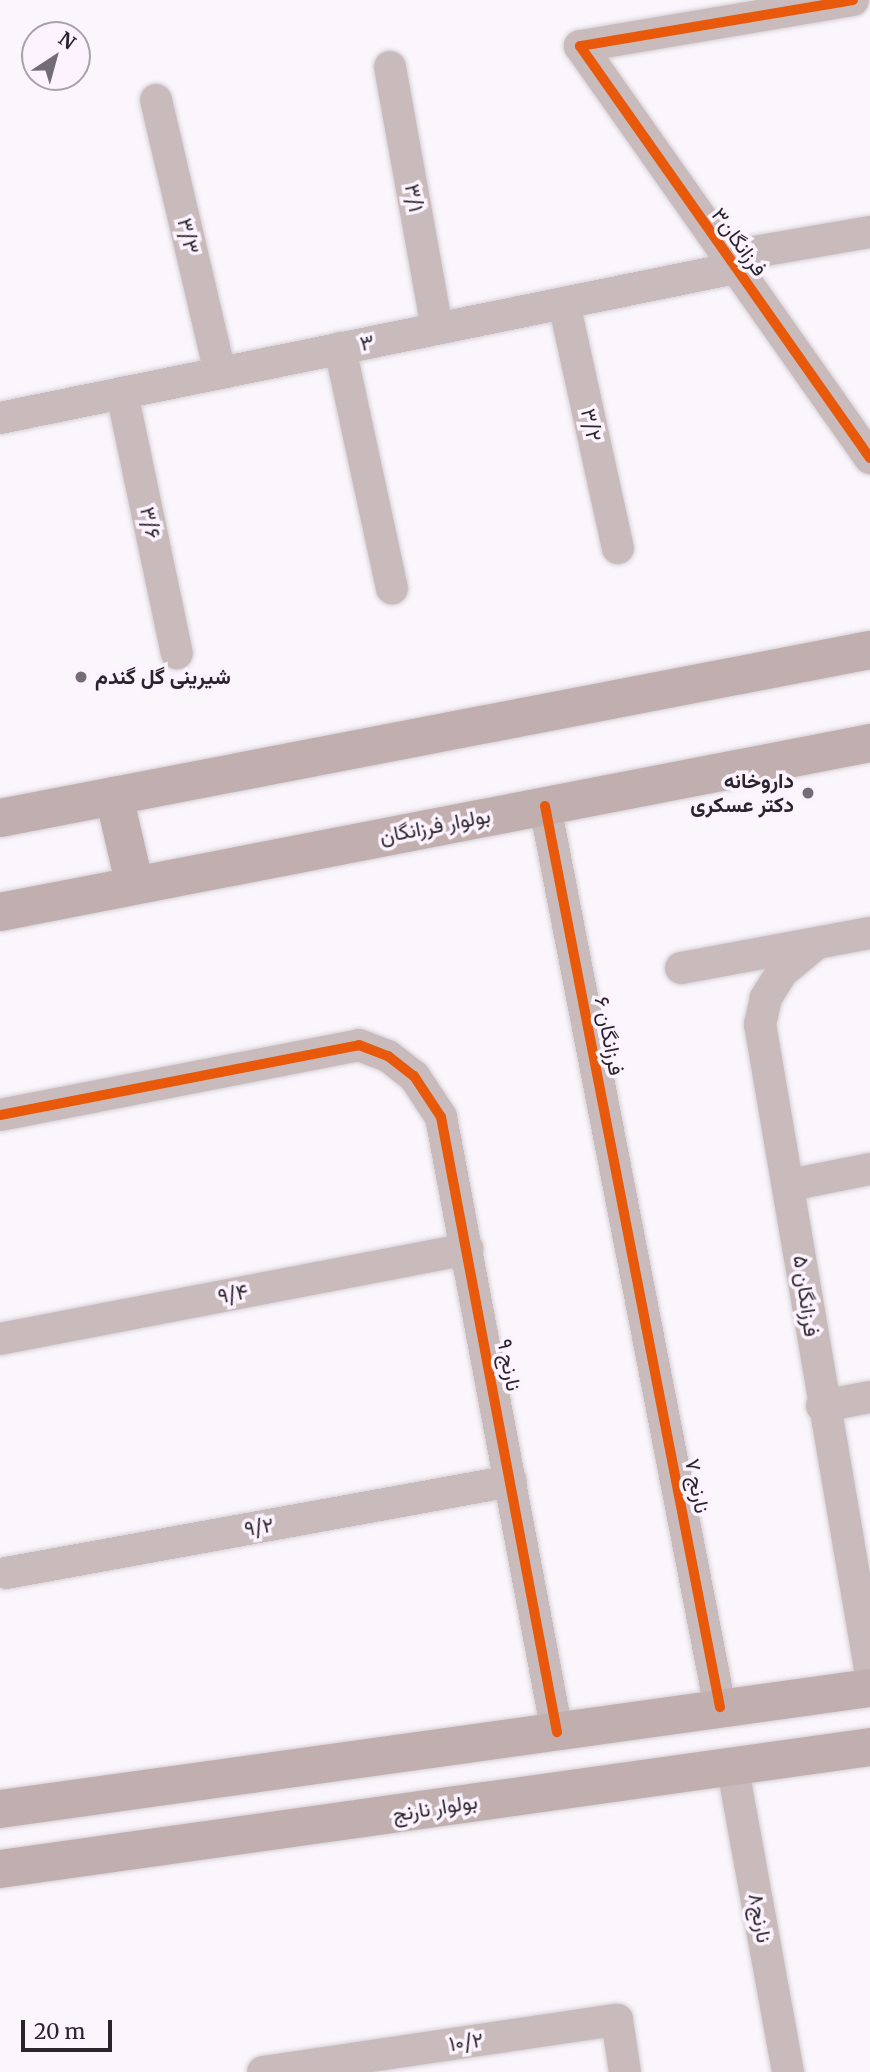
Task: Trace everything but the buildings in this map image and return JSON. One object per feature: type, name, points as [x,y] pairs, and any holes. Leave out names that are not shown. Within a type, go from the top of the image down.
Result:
[{"type":"main road","points":[[0,818],[870,650]]},
{"type":"main road","name":"بولوار فرزانگان","points":[[0,912],[134,882],[870,743]]},
{"type":"main road","points":[[114,796],[134,882]]},
{"type":"main road","points":[[0,1809],[870,1688]]},
{"type":"main road","name":"بولوار نارنج","points":[[0,1868],[294,1829],[732,1763],[870,1747]]},
{"type":"main road","points":[[287,1770],[294,1829]]},
{"type":"street","name":"فرزانگان۳","points":[[853,0],[580,46],[870,458]]},
{"type":"street","name":"۳/۱","points":[[390,67],[437,328]]},
{"type":"street","name":"۳/۳","points":[[156,100],[220,373]]},
{"type":"street","name":"۳","points":[[0,418],[564,303],[730,262],[870,232]]},
{"type":"street","name":"۳/۲","points":[[564,303],[618,548]]},
{"type":"street","points":[[340,348],[393,588]]},
{"type":"street","name":"۳/۶","points":[[122,393],[177,653]]},
{"type":"street","name":"فرزانگان ۶","points":[[545,806],[636,1273]]},
{"type":"street","points":[[681,968],[870,933]]},
{"type":"street","name":"فرزانگان ۵","points":[[817,943],[782,972],[766,998],[760,1024],[790,1185],[822,1406],[866,1624],[870,1669]]},
{"type":"street","name":"نارنج ۹","points":[[0,1115],[359,1045],[388,1056],[414,1076],[441,1117],[557,1732]]},
{"type":"street","points":[[790,1185],[870,1169]]},
{"type":"street","name":"۹/۴","points":[[0,1339],[467,1248]]},
{"type":"street","name":"نارنج ۷","points":[[636,1273],[720,1707]]},
{"type":"street","points":[[822,1406],[870,1396]]},
{"type":"street","name":"۹/۲","points":[[6,1573],[511,1481]]},
{"type":"street","name":"نارنج۸","points":[[732,1763],[788,2072]]},
{"type":"street","name":"۱۰/۲","points":[[262,2072],[617,2020],[625,2072]]},
{"type":"cycle path","points":[[853,0],[580,46],[870,458]]},
{"type":"cycle path","points":[[545,806],[720,1707]]},
{"type":"cycle path","points":[[0,1115],[359,1045],[388,1056],[414,1076],[441,1117],[557,1732]]},
{"type":"place","name":"شیرینی گل گندم","points":[[81,677]]},
{"type":"place","name":"داروخانه دکتر عسکری","points":[[808,793]]}]
